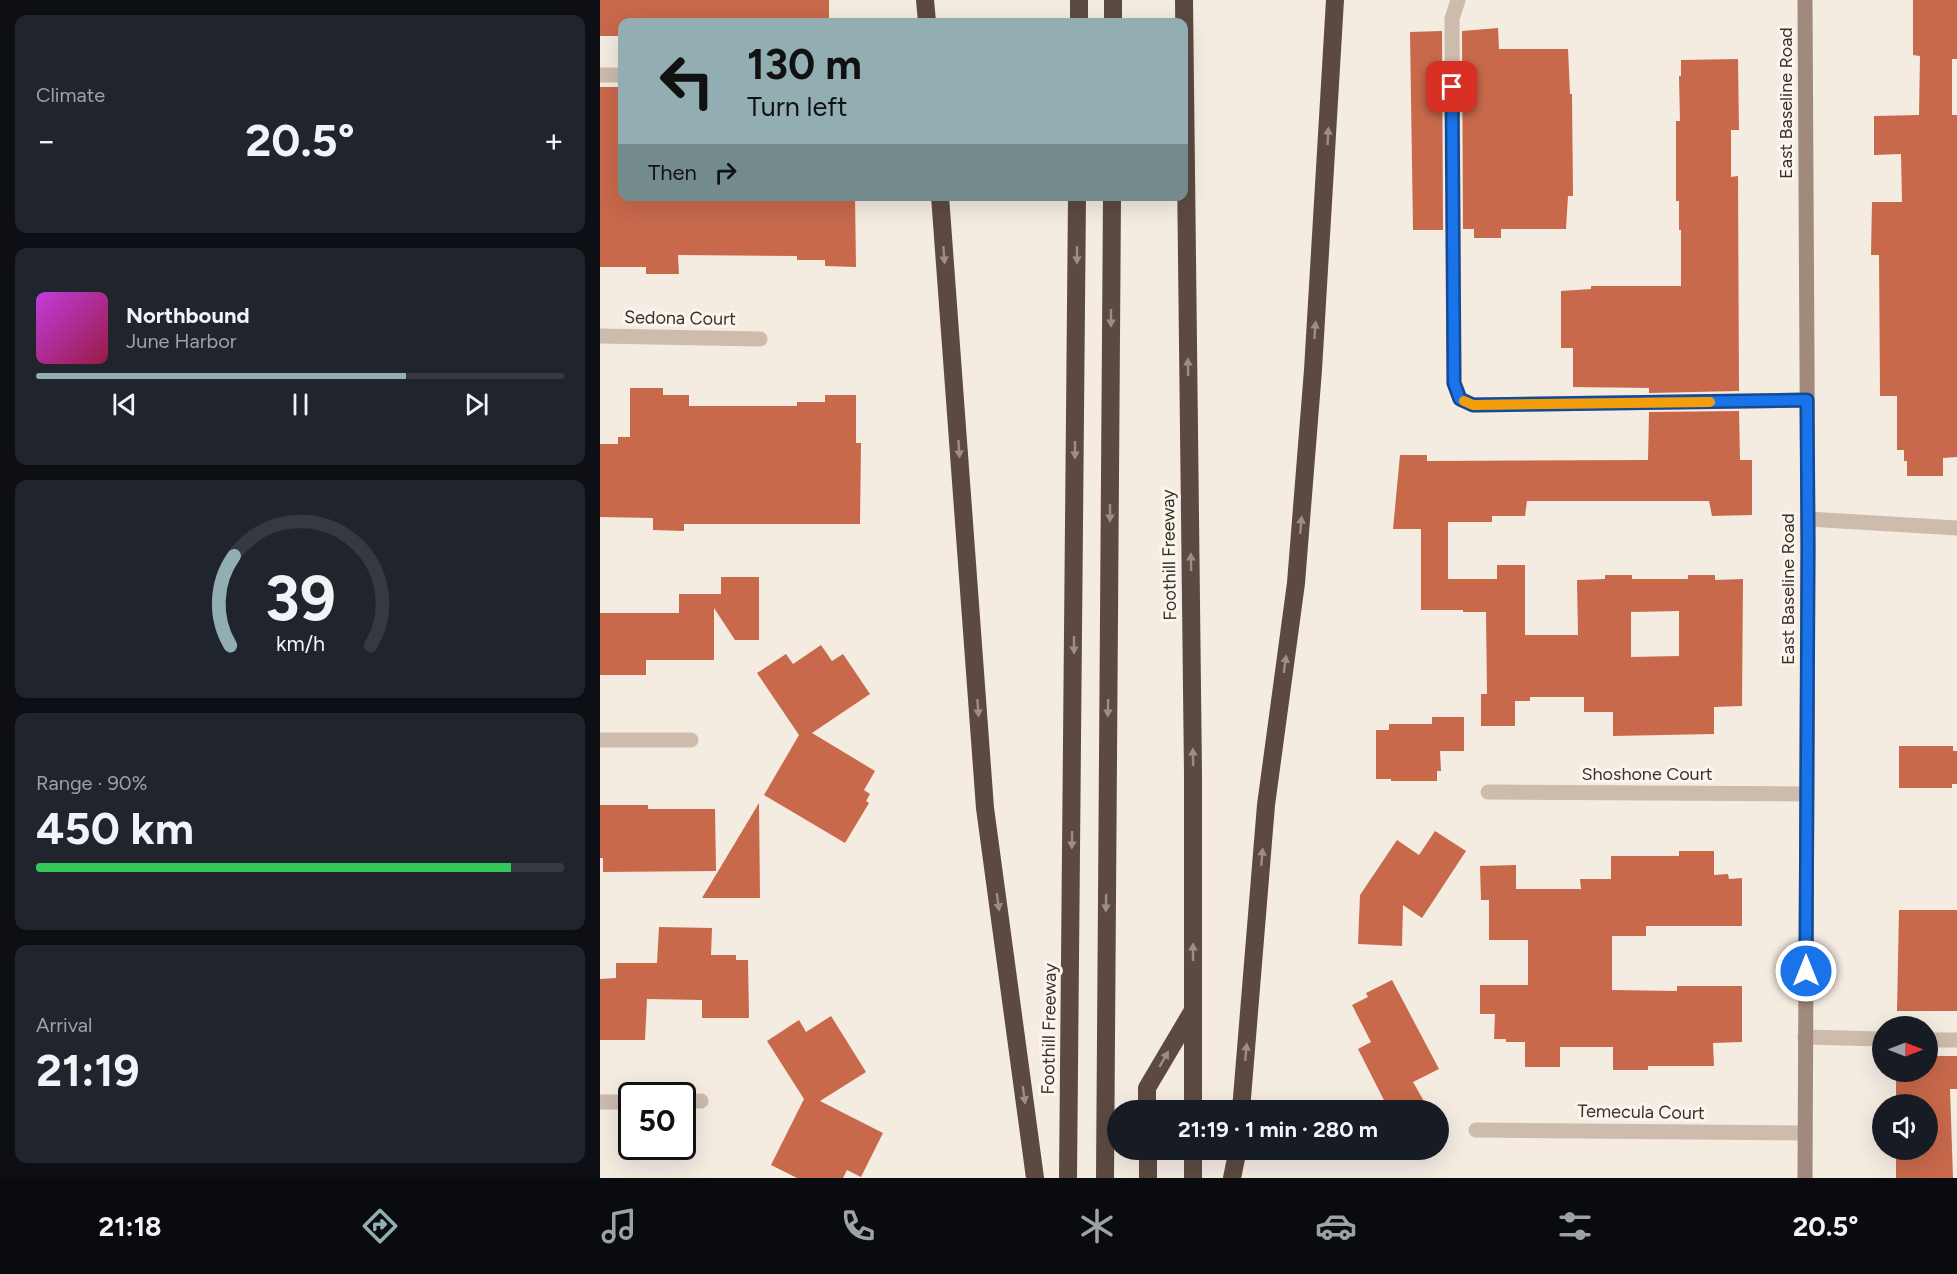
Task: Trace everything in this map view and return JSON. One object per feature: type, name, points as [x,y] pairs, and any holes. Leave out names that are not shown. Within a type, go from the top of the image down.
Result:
[{"type":"highway","points":[[925,0],[927,18]]},
{"type":"highway","points":[[1079,0],[1079,18]]},
{"type":"highway","points":[[1113,0],[1113,18]]},
{"type":"highway","name":"Foothill Freeway","points":[[1184,0],[1184,18]]},
{"type":"highway","points":[[1242,1100],[1266,805],[1297,571],[1313,370],[1335,0]]},
{"type":"highway","points":[[940,201],[985,808],[1035,1178]]},
{"type":"highway","name":"Foothill Freeway","points":[[1068,1178],[1077,201]]},
{"type":"highway","points":[[1105,1178],[1112,201]]},
{"type":"highway","name":"Foothill Freeway","points":[[1186,201],[1193,774],[1193,1100]]},
{"type":"highway","points":[[1147,1100],[1147,1088],[1192,1010]]},
{"type":"highway","points":[[1148,1160],[1148,1178]]},
{"type":"highway","points":[[1193,1160],[1193,1178]]},
{"type":"highway","points":[[1232,1178],[1236,1160]]},
{"type":"main road","name":"East Baseline Road","points":[[1805,0],[1808,519],[1805,1178]]},
{"type":"street","points":[[1458,0],[1452,19],[1454,383],[1460,399],[1473,405],[1807,400]]},
{"type":"street","points":[[600,75],[618,75]]},
{"type":"street","name":"Sedona Court","points":[[600,336],[760,339]]},
{"type":"street","points":[[1808,519],[1957,528]]},
{"type":"street","points":[[600,740],[691,740]]},
{"type":"street","name":"Shoshone Court","points":[[1488,792],[1807,794]]},
{"type":"street","points":[[1805,1037],[1872,1039]]},
{"type":"street","points":[[1938,1040],[1957,1040]]},
{"type":"street","points":[[696,1101],[701,1101]]},
{"type":"street","points":[[600,1102],[618,1102]]},
{"type":"street","name":"Temecula Court","points":[[1476,1130],[1805,1133]]},
{"type":"building","points":[[600,0],[829,0],[829,18],[618,18],[618,36],[600,36]]},
{"type":"building","points":[[1913,0],[1957,0],[1957,59],[1952,59],[1952,115],[1957,115],[1957,457],[1943,458],[1943,476],[1907,476],[1904,450],[1897,450],[1897,396],[1880,396],[1879,255],[1871,255],[1872,202],[1902,202],[1901,154],[1874,155],[1874,116],[1919,115],[1920,56],[1913,55]]},
{"type":"building","points":[[1498,28],[1499,49],[1568,49],[1570,94],[1572,94],[1573,196],[1568,196],[1566,229],[1501,229],[1501,238],[1474,238],[1474,229],[1463,229],[1462,31]]},
{"type":"building","points":[[1442,31],[1443,230],[1413,230],[1410,32]]},
{"type":"building","points":[[1738,59],[1739,130],[1731,130],[1731,177],[1738,176],[1739,391],[1649,393],[1649,388],[1573,387],[1573,348],[1561,348],[1561,291],[1591,289],[1591,286],[1681,286],[1681,230],[1679,230],[1679,201],[1676,201],[1676,121],[1680,121],[1681,60]]},
{"type":"building","points":[[600,87],[618,87],[618,201],[855,201],[856,267],[825,266],[825,260],[797,260],[797,256],[678,255],[679,274],[646,274],[646,267],[600,267]]},
{"type":"building","points":[[630,388],[663,388],[663,395],[689,395],[689,406],[797,406],[797,402],[825,402],[825,395],[856,395],[856,443],[861,443],[860,524],[684,524],[684,531],[653,530],[653,518],[600,517],[600,444],[618,444],[618,437],[630,437]]},
{"type":"building","points":[[1739,411],[1740,460],[1752,460],[1752,515],[1712,516],[1709,501],[1527,501],[1525,516],[1492,516],[1492,522],[1448,522],[1448,579],[1497,579],[1497,565],[1525,565],[1525,635],[1578,635],[1577,580],[1605,579],[1605,575],[1632,575],[1632,579],[1688,579],[1688,575],[1715,575],[1715,580],[1743,579],[1742,706],[1714,707],[1714,734],[1613,736],[1613,712],[1584,712],[1584,697],[1530,697],[1530,701],[1515,701],[1515,726],[1481,726],[1481,694],[1487,694],[1486,612],[1421,610],[1421,529],[1393,529],[1400,455],[1427,455],[1427,461],[1648,460],[1649,412]],"holes":[[[1679,611],[1679,656],[1631,657],[1631,612]]]},
{"type":"building","points":[[721,577],[759,577],[759,640],[735,640],[714,608],[714,660],[646,660],[646,675],[600,675],[600,613],[679,613],[679,594],[721,594]]},
{"type":"building","points":[[821,645],[832,661],[843,654],[870,694],[812,733],[875,771],[864,790],[870,794],[866,801],[869,803],[845,843],[764,795],[799,735],[757,673],[786,654],[793,664]]},
{"type":"building","points":[[1432,717],[1464,717],[1464,751],[1440,751],[1441,771],[1437,771],[1437,781],[1376,779],[1376,730],[1389,730],[1389,724],[1432,724]]},
{"type":"building","points":[[1899,746],[1953,746],[1953,751],[1957,751],[1957,784],[1952,784],[1952,788],[1899,788]]},
{"type":"building","points":[[759,803],[760,898],[702,898]]},
{"type":"building","points":[[600,805],[648,805],[648,809],[715,809],[716,871],[603,872],[603,858],[600,858]]},
{"type":"building","points":[[1435,831],[1466,851],[1422,918],[1403,905],[1402,946],[1358,944],[1360,895],[1397,840],[1419,855]]},
{"type":"building","points":[[1679,851],[1714,851],[1714,875],[1728,874],[1729,879],[1742,878],[1742,926],[1646,926],[1646,936],[1612,936],[1612,990],[1677,991],[1677,986],[1742,986],[1742,1042],[1713,1043],[1714,1066],[1648,1066],[1648,1070],[1613,1070],[1613,1047],[1560,1047],[1560,1067],[1525,1067],[1525,1042],[1506,1042],[1506,1039],[1494,1039],[1495,1014],[1480,1014],[1480,985],[1528,985],[1528,940],[1489,940],[1489,900],[1481,900],[1480,866],[1516,865],[1516,889],[1581,889],[1580,879],[1611,879],[1611,856],[1679,856]]},
{"type":"building","points":[[1899,910],[1957,910],[1957,1011],[1897,1011]]},
{"type":"building","points":[[659,927],[712,928],[711,955],[736,955],[736,960],[748,960],[749,1018],[702,1018],[702,1000],[647,999],[645,1040],[600,1040],[600,979],[616,978],[616,963],[657,963]]},
{"type":"building","points":[[1392,980],[1439,1069],[1413,1082],[1423,1100],[1384,1100],[1358,1049],[1371,1042],[1352,1005],[1368,997],[1366,993]]},
{"type":"building","points":[[831,1016],[866,1072],[820,1101],[883,1133],[861,1177],[847,1170],[843,1178],[797,1178],[771,1165],[804,1099],[767,1041],[799,1020],[806,1032]]},
{"type":"building","points":[[1938,1056],[1957,1056],[1957,1089],[1950,1089],[1953,1178],[1896,1178],[1896,1160],[1938,1160],[1938,1094],[1896,1094],[1896,1082],[1938,1082]]},
{"type":"slow traffic","points":[[1464,401],[1473,405],[1710,402]]},
{"type":"route","points":[[1452,87],[1454,383],[1460,399],[1473,405],[1807,400],[1806,971]]}]
